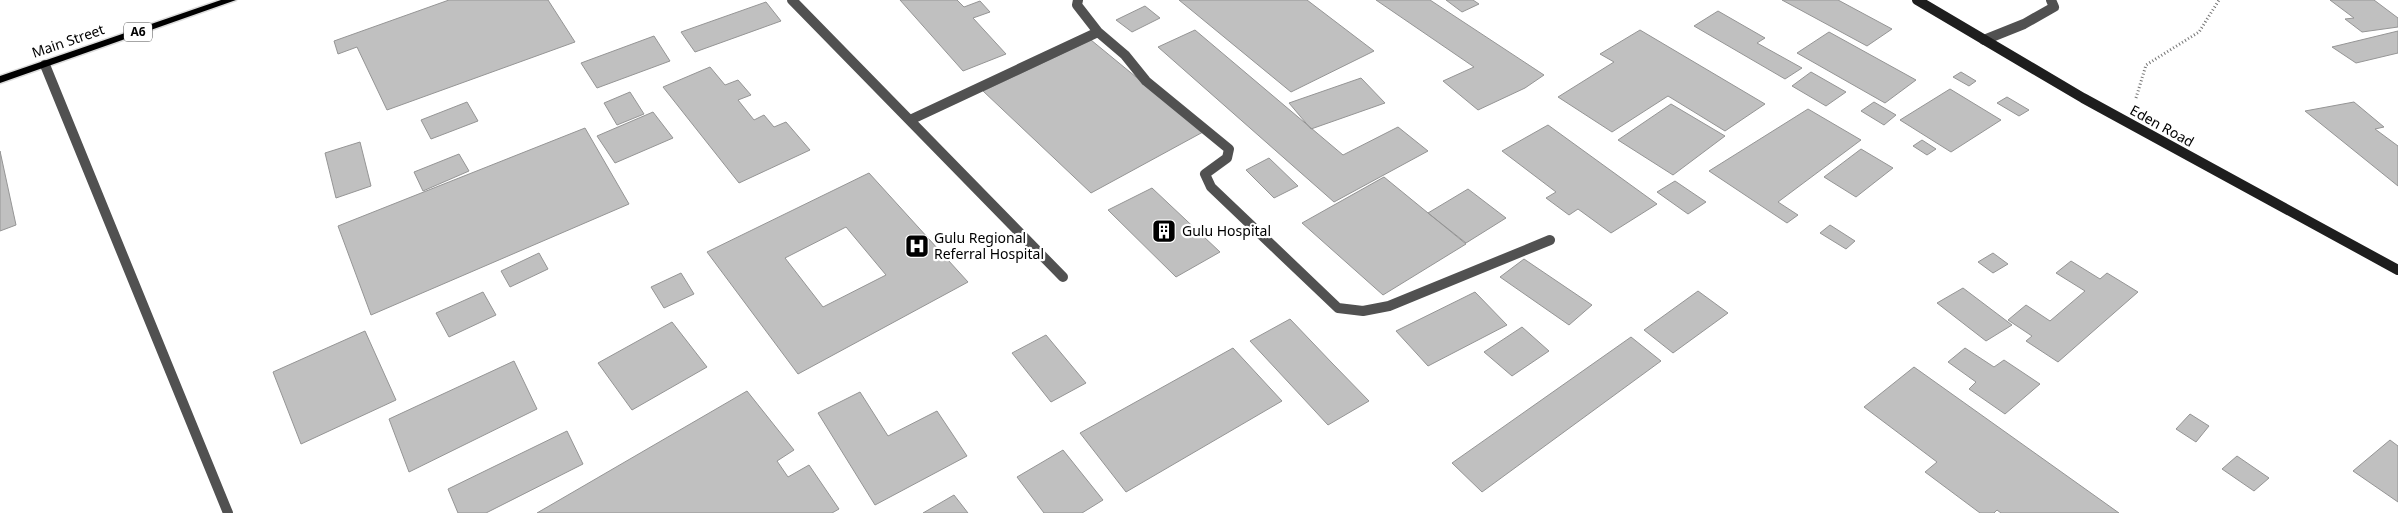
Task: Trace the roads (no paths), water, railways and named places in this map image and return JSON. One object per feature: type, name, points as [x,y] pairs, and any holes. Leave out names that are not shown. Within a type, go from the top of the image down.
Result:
[{"type":"main road","name":"Main Street","points":[[0,80],[231,0]]},
{"type":"street","points":[[792,0],[1063,278]]},
{"type":"street","points":[[1078,0],[1077,4],[1098,32],[1125,55],[1146,81],[1229,149],[1226,158],[1205,174],[1211,187],[1338,308],[1353,313],[1388,306],[1550,240]]},
{"type":"street","name":"Eden Road","points":[[1916,0],[2128,123],[2398,270]]},
{"type":"street","points":[[1984,40],[2024,24],[2054,6],[2051,0]]},
{"type":"street","points":[[910,120],[1098,32]]},
{"type":"street","points":[[46,64],[228,513]]},
{"type":"place","name":"Gulu Hospital","points":[[1164,231]]},
{"type":"place","name":"Gulu Regional Referral Hospital","points":[[917,246]]}]
